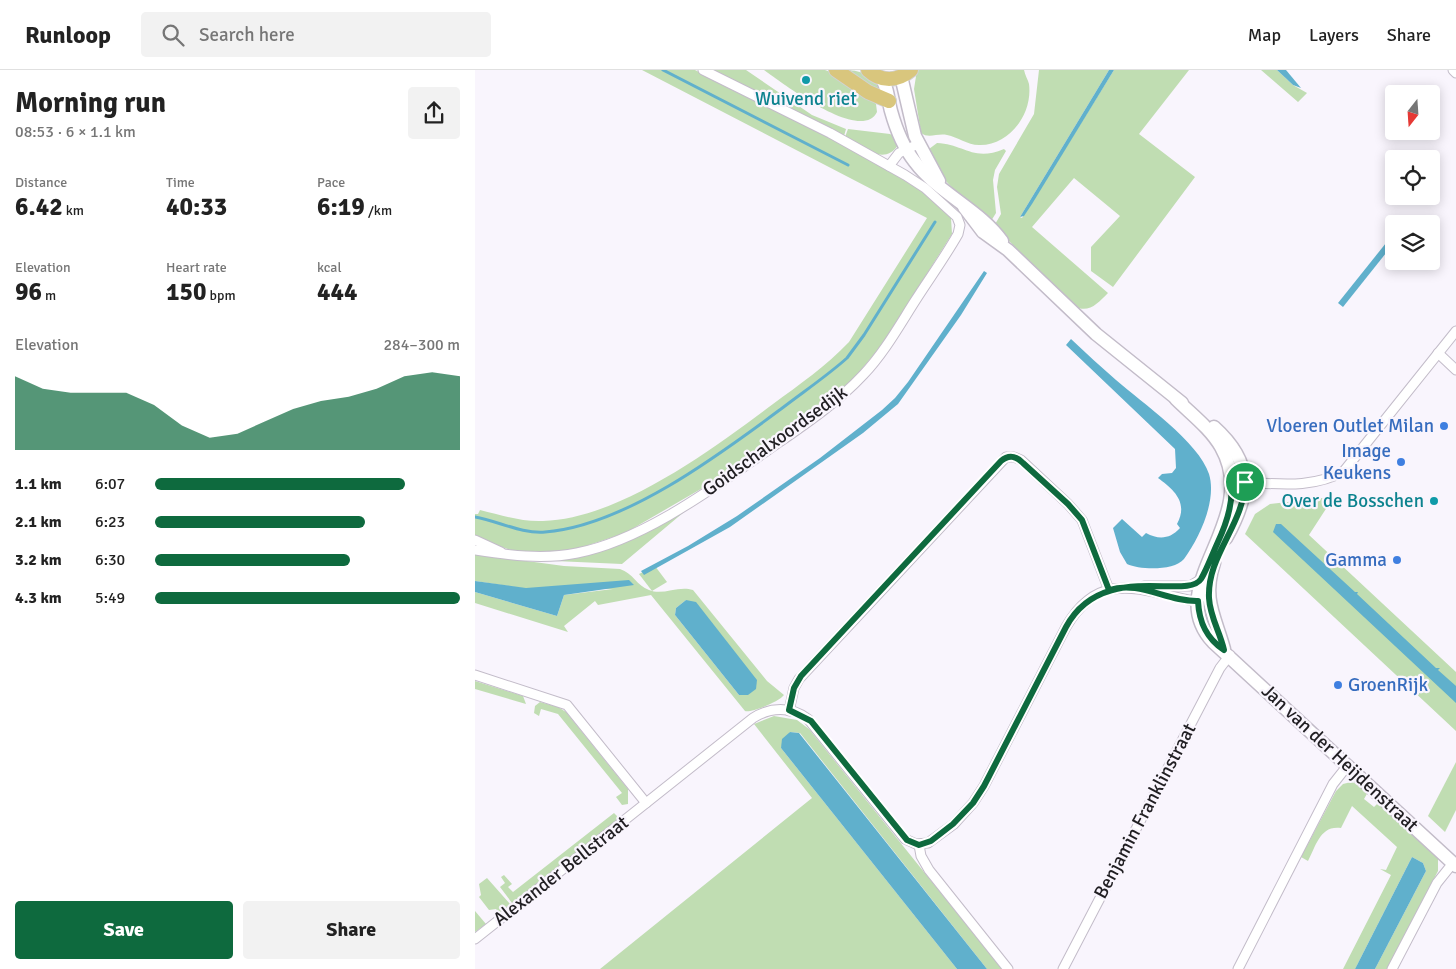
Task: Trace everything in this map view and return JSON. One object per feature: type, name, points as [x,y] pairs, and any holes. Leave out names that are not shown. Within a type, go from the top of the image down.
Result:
[{"type":"main road","points":[[836,70],[868,92],[889,101]]},
{"type":"main road","points":[[868,70],[897,72]]},
{"type":"street","points":[[703,70],[830,133],[889,166],[906,149],[918,144]]},
{"type":"street","points":[[1453,70],[1456,73]]},
{"type":"street","name":"Jan van der Heijdenstraat","points":[[897,72],[885,85],[896,128],[906,149],[923,172],[942,186],[964,207],[990,226],[1008,250],[1101,338],[1215,428],[1232,445],[1242,465],[1245,482],[1240,510],[1215,560],[1198,601],[1202,623],[1206,632],[1454,865]]},
{"type":"street","name":"Jan van der Heijdenstraat","points":[[897,72],[918,144],[942,186]]},
{"type":"street","name":"Goidschalxoordsedijk","points":[[475,550],[540,556],[577,553],[604,546],[634,533],[679,508],[753,460],[797,430],[855,384],[884,348],[960,227],[957,217],[939,199],[919,184],[889,166]]},
{"type":"street","points":[[1231,482],[1306,484],[1325,480],[1344,471],[1456,331]]},
{"type":"street","points":[[1438,353],[1456,370]]},
{"type":"street","name":"Jan van der Heijdenstraat","points":[[1177,399],[1219,444],[1228,464],[1231,482],[1229,512],[1205,585],[1213,618],[1227,652]]},
{"type":"street","points":[[1109,590],[1088,532],[1078,514],[1021,460],[1014,457],[1006,457],[801,676],[794,688],[789,710],[811,721],[905,839],[919,845],[941,834],[973,803],[984,786],[1069,620],[1085,603],[1109,590],[1121,587],[1139,587],[1198,601]]},
{"type":"street","name":"Goidschalxoordsedijk","points":[[475,540],[505,554]]},
{"type":"street","points":[[1139,587],[1146,585],[1205,585]]},
{"type":"street","name":"Benjamin Franklinstraat","points":[[1063,969],[1227,652]]},
{"type":"street","points":[[475,675],[549,698],[567,706],[646,803]]},
{"type":"street","name":"Alexander Bellstraat","points":[[475,939],[758,715],[774,709],[789,710]]},
{"type":"street","points":[[1238,969],[1333,784],[1347,765]]},
{"type":"street","points":[[919,845],[921,856],[929,870],[1008,969]]},
{"type":"street","points":[[1392,969],[1437,883],[1454,865]]},
{"type":"green space","points":[[642,70],[695,70],[831,138],[915,186],[945,210],[951,218],[952,234],[882,345],[850,383],[817,410],[725,475],[625,533],[574,550],[514,551],[475,538],[475,514],[478,514],[480,510],[511,518],[535,521],[572,517],[603,508],[633,495],[664,479],[694,460],[802,382],[849,342],[927,218]]},
{"type":"green space","points":[[713,70],[746,70],[812,115],[846,129],[844,136]]},
{"type":"green space","points":[[764,70],[825,70],[836,74],[871,99],[876,104],[877,112],[868,120],[855,121],[839,116],[803,97]]},
{"type":"green space","points":[[845,70],[852,70],[868,76],[883,95]]},
{"type":"green space","points":[[917,70],[1024,70],[1029,84],[1029,95],[1023,117],[1009,134],[990,144],[975,145],[947,135],[924,135],[921,133],[914,89]]},
{"type":"green space","points":[[1039,70],[1109,70],[1020,217],[1022,218],[1114,70],[1189,70],[1139,134],[1195,177],[1113,287],[1091,271],[1091,247],[1120,216],[1074,178],[1032,227],[1108,293],[1093,306],[1085,309],[1075,307],[994,226],[1001,214],[997,187],[999,174],[1034,114]]},
{"type":"green space","points":[[1261,70],[1277,70],[1293,85],[1307,93],[1298,102]]},
{"type":"green space","points":[[848,129],[890,134],[895,137],[898,145],[886,154],[872,153],[845,137]]},
{"type":"green space","points":[[937,143],[984,154],[1004,149],[1006,151],[995,170],[993,180],[996,213],[991,221],[957,193],[944,179],[929,149]]},
{"type":"green space","points":[[1333,498],[1309,535],[1456,672],[1456,731],[1245,534],[1255,514],[1270,504]]},
{"type":"green space","points":[[690,507],[622,564],[555,561],[604,550]]},
{"type":"green space","points":[[475,554],[564,566],[620,569],[628,573],[641,586],[654,592],[682,589],[693,590],[767,681],[784,695],[766,706],[745,711],[651,595],[598,605],[595,601],[564,626],[568,632],[475,603],[475,592],[557,616],[564,595],[613,589],[521,588],[475,581]],"holes":[[[686,600],[748,695],[739,695],[675,615],[676,608]]]},
{"type":"green space","points":[[655,566],[667,582],[652,591],[639,574]]},
{"type":"green space","points":[[475,681],[523,696],[526,704],[475,689]]},
{"type":"green space","points":[[540,702],[558,707],[566,712],[628,789],[628,804],[622,805],[616,797],[622,793],[558,714],[541,709],[539,716],[534,713],[535,706]]},
{"type":"green space","points":[[774,716],[797,720],[809,729],[1002,969],[987,969],[800,733],[790,732],[781,748],[957,969],[600,969],[812,798],[754,724]]},
{"type":"green space","points":[[1456,762],[1456,810],[1445,832],[1428,816]]},
{"type":"green space","points":[[1351,782],[1358,784],[1368,792],[1364,799],[1374,807],[1379,802],[1438,857],[1438,871],[1387,969],[1375,969],[1426,871],[1423,863],[1412,857],[1355,969],[1343,969],[1391,875],[1380,869],[1386,870],[1397,847],[1352,806],[1341,828],[1334,828],[1323,833],[1308,861],[1301,857],[1336,791],[1343,784]]},
{"type":"green space","points":[[614,813],[617,816],[616,821],[512,903],[500,887],[505,883],[501,877],[504,875],[512,884],[508,887],[513,892]]},
{"type":"green space","points":[[487,878],[510,904],[499,913],[496,909],[489,910],[479,897],[481,895],[479,884]]},
{"type":"green space","points":[[475,911],[486,924],[475,932]]},
{"type":"water","points":[[1109,70],[1114,70],[1032,204],[1024,216],[1020,217]]},
{"type":"water","points":[[1277,70],[1286,70],[1301,88],[1293,85]]},
{"type":"water","points":[[1385,244],[1385,254],[1343,307],[1338,303]]},
{"type":"water","points":[[984,271],[987,273],[961,315],[898,404],[863,433],[730,527],[644,575],[641,571],[688,546],[737,516],[820,458],[882,410],[908,382]]},
{"type":"water","points":[[1071,339],[1182,436],[1194,449],[1209,474],[1211,495],[1201,529],[1184,559],[1173,566],[1148,568],[1127,564],[1120,552],[1113,528],[1122,519],[1142,537],[1146,533],[1155,537],[1164,537],[1176,532],[1180,528],[1177,524],[1181,509],[1178,497],[1158,478],[1162,474],[1172,473],[1176,468],[1175,449],[1066,345]]},
{"type":"water","points":[[1276,524],[1281,524],[1355,592],[1358,592],[1357,594],[1436,668],[1440,668],[1438,670],[1456,686],[1456,703],[1273,532]]},
{"type":"water","points":[[629,580],[634,585],[564,595],[557,616],[475,592],[475,581],[526,588]]},
{"type":"water","points":[[686,600],[696,602],[757,680],[756,689],[748,695],[739,695],[675,615],[676,608]]},
{"type":"water","points":[[790,732],[799,733],[987,969],[957,969],[781,748],[782,739]]},
{"type":"water","points":[[1412,857],[1423,863],[1426,871],[1375,969],[1355,969]]},
{"type":"waterway","points":[[663,70],[848,165]]},
{"type":"waterway","points":[[475,517],[536,532],[575,527],[606,517],[638,503],[700,467],[823,378],[847,358],[864,335],[935,222]]},
{"type":"place","name":"Wuivend riet","points":[[806,80]]},
{"type":"place","name":"Vloeren Outlet Milan","points":[[1444,426]]},
{"type":"place","name":"Image Keukens","points":[[1401,462]]},
{"type":"place","name":"Over de Bosschen","points":[[1434,501]]},
{"type":"place","name":"Gamma","points":[[1397,560]]},
{"type":"place","name":"GroenRijk","points":[[1338,685]]},
{"type":"route","points":[[1245,482],[1231,482],[1229,512],[1219,541],[1201,580],[1190,586],[1146,585],[1139,587],[1121,587],[1114,588],[1095,596],[1078,609],[1066,627],[979,794],[969,808],[953,824],[928,842],[919,845],[907,840],[811,721],[789,710],[797,680],[1001,461],[1009,456],[1016,457],[1078,514],[1088,532],[1109,590],[1114,588],[1117,588],[1121,587],[1125,587],[1139,587],[1198,601],[1199,612],[1206,632],[1213,642],[1224,650],[1211,613],[1209,584],[1215,560],[1240,510],[1245,482]]}]
